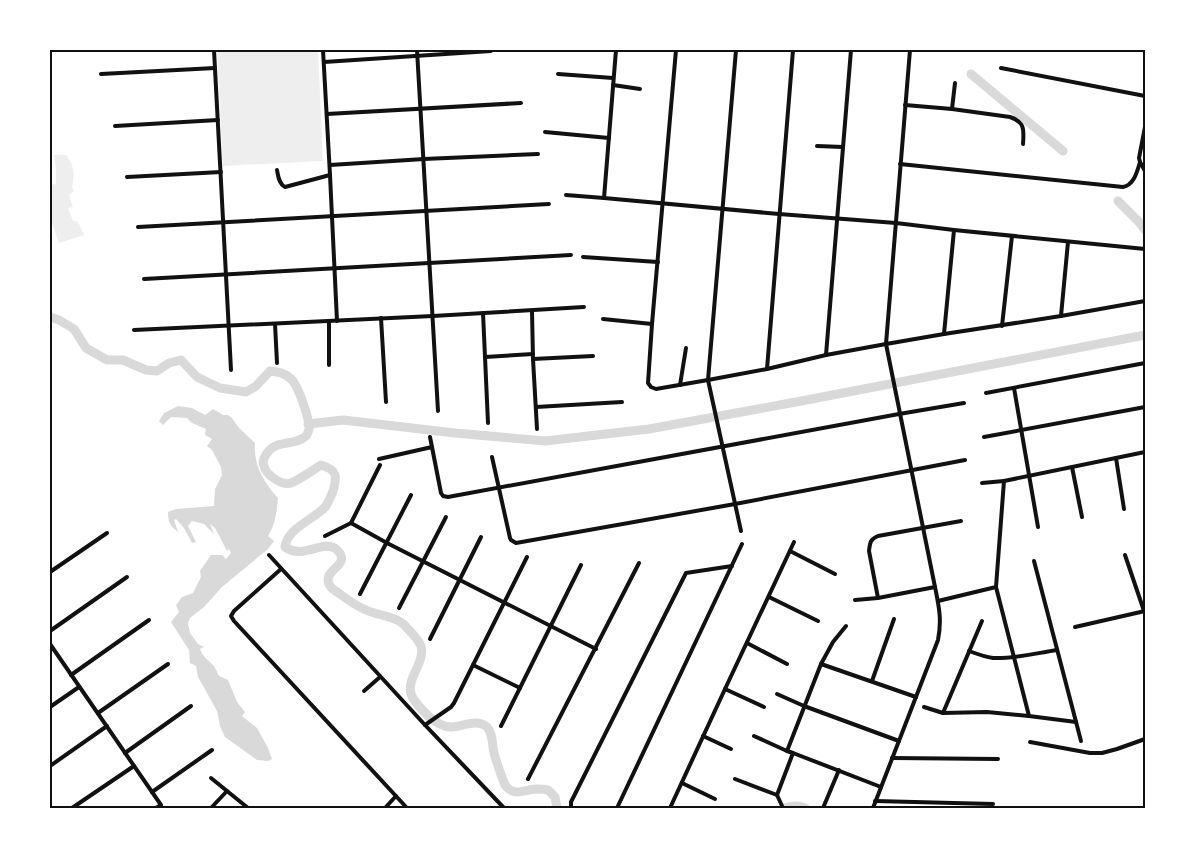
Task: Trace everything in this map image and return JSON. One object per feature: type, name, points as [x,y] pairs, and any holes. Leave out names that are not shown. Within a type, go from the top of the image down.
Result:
[{"type":"street","points":[[214,50],[231,370]]},
{"type":"street","points":[[323,50],[337,321]]},
{"type":"street","points":[[418,50],[438,411]]},
{"type":"street","points":[[604,198],[616,50]]},
{"type":"street","points":[[676,50],[652,324],[648,383],[651,388],[656,389],[767,369],[826,355],[886,344],[1145,301]]},
{"type":"street","points":[[736,50],[708,380],[741,531]]},
{"type":"street","points":[[767,369],[794,50]]},
{"type":"street","points":[[826,355],[851,50]]},
{"type":"street","points":[[873,808],[938,640],[941,626],[938,601],[886,344],[910,50]]},
{"type":"street","points":[[324,62],[491,51]]},
{"type":"street","points":[[101,74],[215,68]]},
{"type":"street","points":[[1001,68],[1145,96]]},
{"type":"street","points":[[558,74],[613,78]]},
{"type":"street","points":[[952,109],[955,83]]},
{"type":"street","points":[[613,85],[640,88]]},
{"type":"street","points":[[327,114],[521,103]]},
{"type":"street","points":[[905,105],[999,114],[1017,119],[1024,129],[1023,144]]},
{"type":"street","points":[[115,126],[218,120]]},
{"type":"street","points":[[900,164],[1123,187],[1128,186],[1135,177],[1145,127]]},
{"type":"street","points":[[545,132],[609,138]]},
{"type":"street","points":[[816,146],[843,147]]},
{"type":"street","points":[[330,165],[538,154]]},
{"type":"street","points":[[1139,160],[1145,159]]},
{"type":"street","points":[[1139,160],[1145,171]]},
{"type":"street","points":[[276,170],[281,185],[285,187],[330,175]]},
{"type":"street","points":[[127,177],[220,172]]},
{"type":"street","points":[[566,195],[896,223],[1145,249]]},
{"type":"street","points":[[138,227],[549,204]]},
{"type":"street","points":[[944,334],[954,230]]},
{"type":"street","points":[[1002,326],[1012,236]]},
{"type":"street","points":[[1061,316],[1068,242]]},
{"type":"street","points":[[144,279],[570,255]]},
{"type":"street","points":[[583,257],[658,262]]},
{"type":"street","points":[[134,330],[483,314],[584,307]]},
{"type":"street","points":[[532,311],[537,428]]},
{"type":"street","points":[[483,314],[488,422]]},
{"type":"street","points":[[381,318],[386,402]]},
{"type":"street","points":[[603,319],[652,324]]},
{"type":"street","points":[[329,321],[329,366]]},
{"type":"street","points":[[275,324],[277,363]]},
{"type":"street","points":[[680,385],[686,348]]},
{"type":"street","points":[[485,357],[593,356]]},
{"type":"street","points":[[986,393],[1145,363]]},
{"type":"street","points":[[1014,388],[1038,527]]},
{"type":"street","points":[[536,408],[622,402]]},
{"type":"street","points":[[430,436],[440,493],[448,497],[722,446],[964,404]]},
{"type":"street","points":[[984,437],[1145,407]]},
{"type":"street","points":[[379,459],[432,448]]},
{"type":"street","points":[[982,483],[1004,481],[1145,452]]},
{"type":"street","points":[[492,457],[510,538],[516,542],[735,504],[964,460]]},
{"type":"street","points":[[1116,458],[1124,509]]},
{"type":"street","points":[[324,536],[351,523],[380,465]]},
{"type":"street","points":[[1072,467],[1082,517]]},
{"type":"street","points":[[1004,481],[996,587],[1029,716]]},
{"type":"street","points":[[360,594],[411,495]]},
{"type":"street","points":[[400,608],[446,517]]},
{"type":"street","points":[[878,598],[869,551],[873,538],[961,521]]},
{"type":"street","points":[[351,523],[596,649]]},
{"type":"street","points":[[50,572],[107,534]]},
{"type":"street","points":[[430,639],[481,537]]},
{"type":"street","points":[[670,808],[794,542]]},
{"type":"street","points":[[617,808],[742,544]]},
{"type":"street","points":[[790,551],[835,574]]},
{"type":"street","points":[[269,555],[504,808]]},
{"type":"street","points":[[1075,628],[1145,611],[1125,555]]},
{"type":"street","points":[[426,724],[451,707],[527,557]]},
{"type":"street","points":[[1034,560],[1081,742]]},
{"type":"street","points":[[528,780],[639,562]]},
{"type":"street","points":[[501,726],[581,565]]},
{"type":"street","points":[[571,808],[571,802],[686,574],[732,566]]},
{"type":"street","points":[[281,569],[234,611],[231,616],[407,808]]},
{"type":"street","points":[[50,631],[127,577]]},
{"type":"street","points":[[855,600],[878,598],[935,587]]},
{"type":"street","points":[[938,601],[996,587]]},
{"type":"street","points":[[769,597],[818,621]]},
{"type":"street","points":[[872,682],[894,619]]},
{"type":"street","points":[[71,675],[149,620]]},
{"type":"street","points":[[943,712],[982,621]]},
{"type":"street","points":[[787,751],[821,664],[833,642],[846,626]]},
{"type":"street","points":[[747,643],[787,664]]},
{"type":"street","points":[[51,647],[161,804],[156,808]]},
{"type":"street","points":[[969,651],[993,658],[1014,657],[1058,650]]},
{"type":"street","points":[[98,713],[168,664]]},
{"type":"street","points":[[821,664],[916,697]]},
{"type":"street","points":[[473,665],[520,688]]},
{"type":"street","points":[[364,691],[380,676]]},
{"type":"street","points":[[50,707],[79,686]]},
{"type":"street","points":[[725,689],[764,707]]},
{"type":"street","points":[[777,694],[899,741]]},
{"type":"street","points":[[125,753],[191,706]]},
{"type":"street","points":[[924,707],[943,712],[987,712],[1076,722]]},
{"type":"street","points":[[50,766],[107,726]]},
{"type":"street","points":[[703,736],[731,749]]},
{"type":"street","points":[[754,736],[787,751],[881,787]]},
{"type":"street","points":[[1030,742],[1090,753],[1102,753],[1145,739]]},
{"type":"street","points":[[152,792],[212,750]]},
{"type":"street","points":[[777,794],[793,753]]},
{"type":"street","points":[[892,758],[998,759]]},
{"type":"street","points":[[72,808],[134,766]]},
{"type":"street","points":[[823,808],[839,770]]},
{"type":"street","points":[[211,778],[248,808]]},
{"type":"street","points":[[735,779],[777,794],[783,807]]},
{"type":"street","points":[[682,783],[716,799]]},
{"type":"street","points":[[211,808],[227,791]]},
{"type":"street","points":[[385,808],[396,796]]},
{"type":"street","points":[[875,802],[913,802],[959,806],[993,804]]},
{"type":"street","points":[[913,802],[913,808]]},
{"type":"shaded area","points":[[217,50],[318,50],[323,161],[223,166]]},
{"type":"shaded area","points":[[54,155],[66,155],[72,166],[74,174],[72,187],[74,191],[69,195],[73,207],[68,208],[73,221],[78,222],[84,235],[59,243],[50,217],[50,185],[56,184]]},
{"type":"shaded area","points":[[178,406],[192,408],[205,415],[213,409],[232,418],[239,428],[255,443],[260,473],[278,498],[274,523],[268,536],[274,541],[268,549],[222,587],[204,607],[190,618],[188,623],[190,633],[198,644],[204,647],[200,649],[203,654],[214,666],[219,676],[228,680],[237,702],[245,712],[242,716],[257,728],[272,759],[268,761],[257,760],[225,737],[220,726],[217,711],[198,677],[196,666],[190,663],[189,650],[171,622],[179,612],[176,605],[182,597],[193,593],[201,577],[200,571],[211,555],[222,555],[226,559],[231,553],[229,549],[227,551],[215,528],[210,524],[214,534],[204,524],[192,521],[188,526],[196,542],[192,543],[184,528],[176,519],[174,520],[178,532],[169,521],[168,512],[176,509],[214,506],[215,489],[222,475],[221,467],[212,450],[207,446],[212,439],[205,435],[206,429],[192,423],[187,418],[171,417],[163,425],[159,421],[164,413]]},
{"type":"waterway","points":[[971,74],[1063,151]]},
{"type":"waterway","points":[[1118,201],[1145,230]]},
{"type":"waterway","points":[[50,317],[74,329],[86,348],[107,360],[123,360],[146,370],[157,371],[169,363],[181,360],[197,377],[220,388],[246,392],[256,386],[270,371],[282,373],[291,379],[303,403],[308,418],[309,430],[302,439],[271,448],[264,458],[263,464],[265,469],[275,479],[283,483],[291,483],[321,465],[331,469],[335,475],[335,482],[326,506],[296,529],[287,540],[285,547],[299,551],[325,546],[336,549],[341,554],[342,559],[328,579],[331,587],[362,608],[399,621],[420,643],[422,653],[410,687],[414,700],[421,709],[435,721],[445,726],[455,727],[474,723],[483,724],[490,732],[499,769],[508,789],[515,792],[536,789],[548,790],[555,797],[557,808]]},
{"type":"waterway","points":[[308,424],[343,420],[545,441],[649,429],[1145,335]]},
{"type":"waterway","points":[[785,808],[791,806],[805,808]]}]
